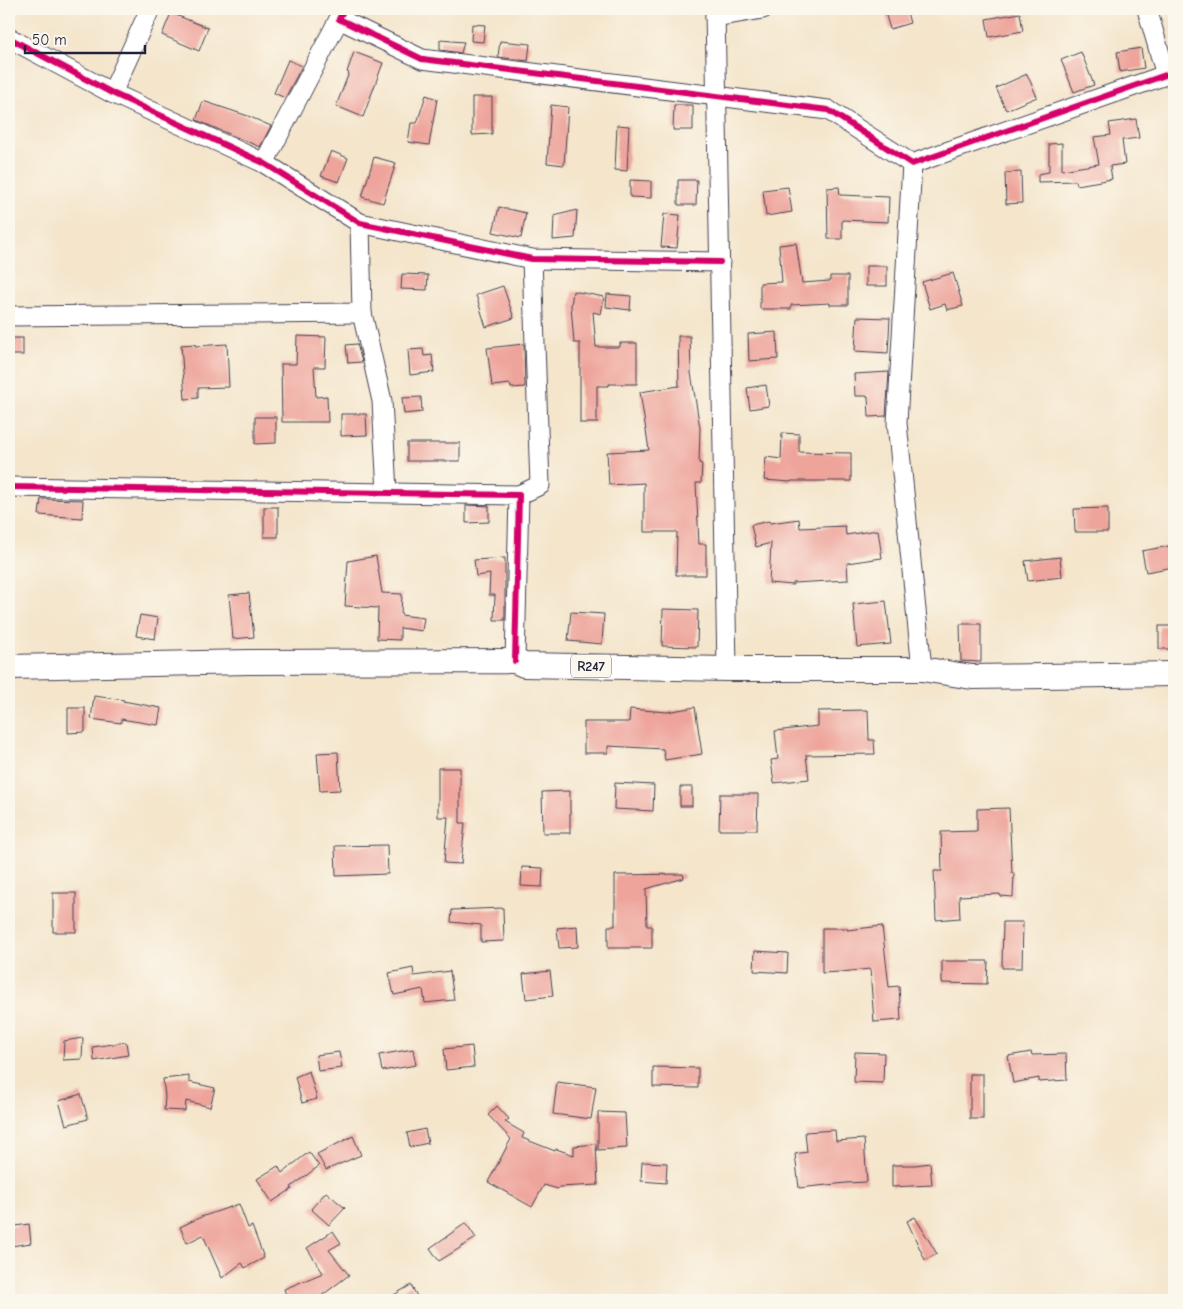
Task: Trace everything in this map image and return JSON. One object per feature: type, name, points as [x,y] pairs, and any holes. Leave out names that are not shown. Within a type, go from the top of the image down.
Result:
[{"type":"main road","name":"R247","points":[[9,667],[249,662],[515,661],[524,665],[727,669],[922,669],[972,677],[1174,674]]},
{"type":"street","points":[[112,93],[150,9]]},
{"type":"street","points":[[727,669],[715,13],[763,9]]},
{"type":"street","points":[[912,164],[1170,73],[1147,9]]},
{"type":"street","points":[[264,163],[341,14],[422,59],[828,110],[912,164]]},
{"type":"street","points":[[9,38],[112,93],[264,163],[360,223],[532,259],[720,262]]},
{"type":"street","points":[[912,164],[897,423],[922,669]]},
{"type":"street","points":[[360,223],[362,313],[382,401],[387,492]]},
{"type":"street","points":[[9,486],[519,495],[540,486],[532,259]]},
{"type":"street","points":[[9,316],[362,313]]},
{"type":"street","points":[[515,661],[519,495]]},
{"type":"building","points":[[884,9],[906,9],[910,23],[890,29]]},
{"type":"building","points":[[171,13],[208,28],[199,51],[162,35]]},
{"type":"building","points":[[1020,13],[1023,31],[989,37],[986,19]]},
{"type":"building","points":[[472,24],[485,25],[483,42],[471,41]]},
{"type":"building","points":[[440,40],[464,42],[461,53],[440,50]]},
{"type":"building","points":[[500,41],[530,44],[528,61],[498,57]]},
{"type":"building","points":[[1141,48],[1144,68],[1120,72],[1117,52]]},
{"type":"building","points":[[354,52],[383,63],[363,117],[336,106],[349,73],[347,72]]},
{"type":"building","points":[[1081,52],[1094,85],[1074,92],[1061,60]]},
{"type":"building","points":[[288,60],[302,66],[285,98],[274,93]]},
{"type":"building","points":[[1027,74],[1037,97],[1006,110],[996,88]]},
{"type":"building","points":[[426,95],[437,99],[429,145],[408,142],[411,123],[417,123]]},
{"type":"building","points":[[472,97],[492,97],[492,134],[472,135]]},
{"type":"building","points":[[203,101],[271,126],[260,147],[196,120]]},
{"type":"building","points":[[551,105],[568,107],[564,165],[547,163]]},
{"type":"building","points":[[674,105],[693,105],[693,130],[673,130]]},
{"type":"building","points":[[1136,119],[1139,138],[1122,140],[1125,164],[1110,166],[1112,179],[1077,185],[1076,181],[1038,182],[1038,174],[1049,172],[1049,144],[1062,143],[1062,170],[1099,164],[1094,137],[1111,135],[1109,123]]},
{"type":"building","points":[[617,125],[629,126],[627,171],[615,170]]},
{"type":"building","points":[[331,151],[348,158],[339,182],[321,176]]},
{"type":"building","points":[[374,157],[396,163],[383,203],[362,197]]},
{"type":"building","points":[[1021,172],[1022,203],[1006,204],[1005,173]]},
{"type":"building","points":[[630,180],[651,181],[651,198],[630,197]]},
{"type":"building","points":[[678,180],[697,180],[696,205],[678,205]]},
{"type":"building","points":[[788,187],[792,212],[766,216],[763,190]]},
{"type":"building","points":[[839,187],[840,195],[889,197],[888,222],[842,220],[842,239],[828,239],[827,188]]},
{"type":"building","points":[[499,207],[526,213],[521,238],[493,232]]},
{"type":"building","points":[[577,210],[575,238],[553,240],[554,216]]},
{"type":"building","points":[[664,214],[680,215],[677,248],[661,247]]},
{"type":"building","points":[[796,243],[802,283],[830,281],[830,276],[848,276],[848,305],[830,305],[830,303],[791,305],[791,309],[760,309],[760,283],[782,282],[779,245]]},
{"type":"building","points":[[866,266],[887,266],[887,286],[866,286]]},
{"type":"building","points":[[953,273],[963,306],[947,310],[945,304],[930,309],[922,282]]},
{"type":"building","points":[[402,274],[428,275],[427,290],[401,289]]},
{"type":"building","points":[[503,286],[514,318],[486,327],[476,295]]},
{"type":"building","points":[[573,291],[604,297],[601,314],[593,312],[596,347],[620,347],[620,343],[637,343],[637,384],[597,386],[597,423],[580,423],[580,343],[574,343],[571,306]]},
{"type":"building","points":[[607,294],[631,296],[630,310],[606,307]]},
{"type":"building","points":[[857,317],[890,318],[888,353],[855,351]]},
{"type":"building","points":[[777,332],[778,359],[749,361],[748,334]]},
{"type":"building","points":[[297,336],[326,337],[325,367],[314,367],[316,397],[327,396],[328,422],[282,422],[281,364],[296,364]]},
{"type":"building","points":[[678,336],[690,336],[691,373],[700,428],[699,463],[702,464],[701,483],[696,483],[699,544],[706,544],[706,575],[676,575],[677,532],[644,532],[644,483],[609,485],[607,452],[649,450],[640,392],[679,386]]},
{"type":"building","points":[[9,338],[23,338],[23,355],[9,355]]},
{"type":"building","points":[[195,344],[195,346],[227,344],[229,387],[198,388],[198,398],[185,399],[181,345]]},
{"type":"building","points":[[357,344],[362,362],[348,363],[346,345]]},
{"type":"building","points":[[524,344],[525,387],[511,388],[510,384],[492,386],[487,348]]},
{"type":"building","points":[[423,349],[424,356],[432,355],[434,372],[410,375],[408,350]]},
{"type":"building","points":[[889,372],[886,416],[869,417],[868,396],[855,396],[854,374]]},
{"type":"building","points":[[766,385],[769,406],[750,409],[747,388]]},
{"type":"building","points":[[421,397],[422,412],[404,414],[402,398]]},
{"type":"building","points":[[341,414],[366,414],[367,435],[341,436]]},
{"type":"building","points":[[255,417],[276,417],[276,443],[255,444]]},
{"type":"building","points":[[782,433],[799,434],[799,452],[851,453],[851,481],[791,482],[764,480],[766,457],[781,459]]},
{"type":"building","points":[[407,443],[460,443],[460,461],[407,461]]},
{"type":"building","points":[[41,499],[83,500],[82,518],[39,515]]},
{"type":"building","points":[[466,505],[489,506],[489,522],[466,523]]},
{"type":"building","points":[[264,507],[278,507],[278,537],[264,537]]},
{"type":"building","points":[[1108,508],[1108,532],[1075,532],[1074,509]]},
{"type":"building","points":[[799,519],[800,528],[845,526],[846,535],[878,530],[882,558],[847,563],[848,580],[793,583],[793,585],[769,583],[771,543],[756,547],[751,525],[769,521],[770,523]]},
{"type":"building","points":[[1174,545],[1174,567],[1146,572],[1142,551]]},
{"type":"building","points":[[376,556],[382,593],[402,594],[401,615],[424,618],[422,631],[400,628],[400,640],[377,639],[378,608],[345,606],[348,561]]},
{"type":"building","points":[[1060,557],[1062,577],[1028,581],[1025,561]]},
{"type":"building","points":[[505,558],[505,620],[494,620],[495,595],[489,595],[490,574],[476,576],[474,560]]},
{"type":"building","points":[[249,593],[254,637],[233,639],[229,595]]},
{"type":"building","points":[[886,601],[891,644],[857,647],[853,604]]},
{"type":"building","points":[[663,609],[698,610],[697,647],[662,646]]},
{"type":"building","points":[[571,612],[604,614],[602,644],[568,641]]},
{"type":"building","points":[[140,615],[158,618],[155,639],[136,636]]},
{"type":"building","points":[[960,624],[981,624],[981,662],[961,661]]},
{"type":"building","points":[[1159,626],[1174,626],[1174,649],[1159,649]]},
{"type":"building","points":[[94,696],[161,708],[158,725],[121,719],[121,723],[91,719]]},
{"type":"building","points":[[695,707],[702,754],[665,760],[663,749],[608,746],[608,753],[584,753],[584,722],[629,722],[630,709],[667,712]]},
{"type":"building","points":[[68,708],[85,708],[85,732],[68,733]]},
{"type":"building","points":[[868,710],[869,740],[874,740],[875,754],[806,755],[809,779],[774,783],[771,760],[778,759],[775,731],[818,726],[818,711]]},
{"type":"building","points":[[338,752],[340,790],[320,791],[317,753]]},
{"type":"building","points":[[438,768],[460,768],[460,823],[465,823],[461,864],[444,863],[448,817],[438,817]]},
{"type":"building","points":[[615,783],[654,785],[653,811],[614,809]]},
{"type":"building","points":[[680,787],[692,787],[692,806],[680,806]]},
{"type":"building","points":[[570,791],[570,833],[543,833],[542,792]]},
{"type":"building","points":[[720,794],[758,794],[757,830],[719,830]]},
{"type":"building","points":[[1009,808],[1012,873],[1014,873],[1013,897],[1000,896],[1000,894],[959,896],[960,918],[936,920],[934,871],[942,871],[941,832],[977,831],[977,809]]},
{"type":"building","points":[[387,845],[388,874],[336,876],[335,846]]},
{"type":"building","points":[[522,867],[543,868],[542,887],[521,886]]},
{"type":"building","points":[[683,874],[684,878],[646,889],[647,926],[652,926],[652,948],[608,948],[608,926],[615,926],[615,875]]},
{"type":"building","points":[[53,893],[76,893],[76,932],[53,932]]},
{"type":"building","points":[[503,908],[504,941],[481,942],[481,925],[451,922],[452,910]]},
{"type":"building","points":[[1003,922],[1023,922],[1022,968],[1002,968]]},
{"type":"building","points":[[577,926],[578,947],[559,948],[557,928]]},
{"type":"building","points":[[882,926],[889,987],[899,986],[901,1020],[874,1022],[870,969],[822,973],[822,928],[847,928],[847,930]]},
{"type":"building","points":[[755,951],[788,953],[787,973],[754,971]]},
{"type":"building","points":[[942,961],[988,961],[987,984],[942,983]]},
{"type":"building","points":[[413,968],[414,976],[450,971],[454,1000],[425,1003],[423,989],[394,995],[389,973]]},
{"type":"building","points":[[550,971],[553,996],[526,999],[523,974]]},
{"type":"building","points":[[83,1038],[82,1059],[63,1060],[64,1041]]},
{"type":"building","points":[[126,1042],[128,1055],[94,1061],[93,1047]]},
{"type":"building","points":[[472,1046],[474,1067],[446,1070],[444,1049]]},
{"type":"building","points":[[413,1049],[416,1065],[382,1071],[379,1055]]},
{"type":"building","points":[[339,1052],[342,1068],[318,1071],[316,1055]]},
{"type":"building","points":[[855,1052],[884,1053],[883,1083],[854,1082]]},
{"type":"building","points":[[1031,1052],[1032,1055],[1066,1054],[1067,1080],[1039,1082],[1039,1078],[1013,1083],[1008,1056]]},
{"type":"building","points":[[653,1067],[698,1068],[698,1088],[653,1087]]},
{"type":"building","points":[[309,1071],[317,1099],[302,1103],[295,1077]]},
{"type":"building","points":[[970,1074],[983,1074],[983,1119],[970,1119]]},
{"type":"building","points":[[189,1076],[189,1082],[215,1088],[210,1107],[186,1101],[185,1111],[164,1110],[163,1079]]},
{"type":"building","points":[[557,1082],[596,1087],[591,1119],[553,1114]]},
{"type":"building","points":[[81,1094],[88,1119],[66,1125],[59,1101]]},
{"type":"building","points":[[497,1106],[509,1119],[505,1122],[524,1133],[522,1138],[555,1151],[556,1149],[574,1155],[574,1146],[596,1144],[598,1185],[559,1187],[558,1189],[544,1185],[532,1207],[488,1182],[511,1139],[488,1115]]},
{"type":"building","points":[[598,1112],[625,1113],[627,1148],[598,1150]]},
{"type":"building","points":[[425,1129],[428,1143],[410,1147],[407,1133]]},
{"type":"building","points":[[835,1130],[836,1141],[864,1139],[867,1182],[799,1188],[795,1154],[807,1152],[805,1132]]},
{"type":"building","points":[[353,1136],[361,1155],[326,1170],[317,1154]]},
{"type":"building","points":[[309,1152],[319,1166],[291,1187],[292,1189],[272,1202],[257,1179],[278,1166],[282,1173]]},
{"type":"building","points":[[642,1162],[667,1163],[666,1183],[641,1181]]},
{"type":"building","points":[[930,1163],[932,1185],[892,1187],[892,1165]]},
{"type":"building","points":[[326,1192],[345,1208],[329,1225],[311,1209]]},
{"type":"building","points":[[239,1204],[248,1228],[252,1226],[264,1258],[245,1268],[242,1263],[222,1278],[203,1235],[187,1243],[180,1227],[201,1217]]},
{"type":"building","points":[[915,1217],[937,1254],[925,1260],[907,1221]]},
{"type":"building","points":[[466,1223],[476,1238],[439,1261],[430,1248]]},
{"type":"building","points":[[29,1224],[31,1243],[11,1246],[9,1227]]},
{"type":"building","points":[[333,1231],[341,1243],[329,1250],[349,1275],[316,1300],[288,1300],[284,1289],[323,1273],[307,1248]]},
{"type":"building","points":[[411,1285],[419,1300],[385,1300]]},
{"type":"cycle path","points":[[344,9],[339,19],[422,59],[828,110],[912,164],[1174,72]]},
{"type":"cycle path","points":[[9,38],[112,93],[264,163],[360,223],[532,259],[720,262]]},
{"type":"cycle path","points":[[9,487],[519,495],[515,661]]}]
